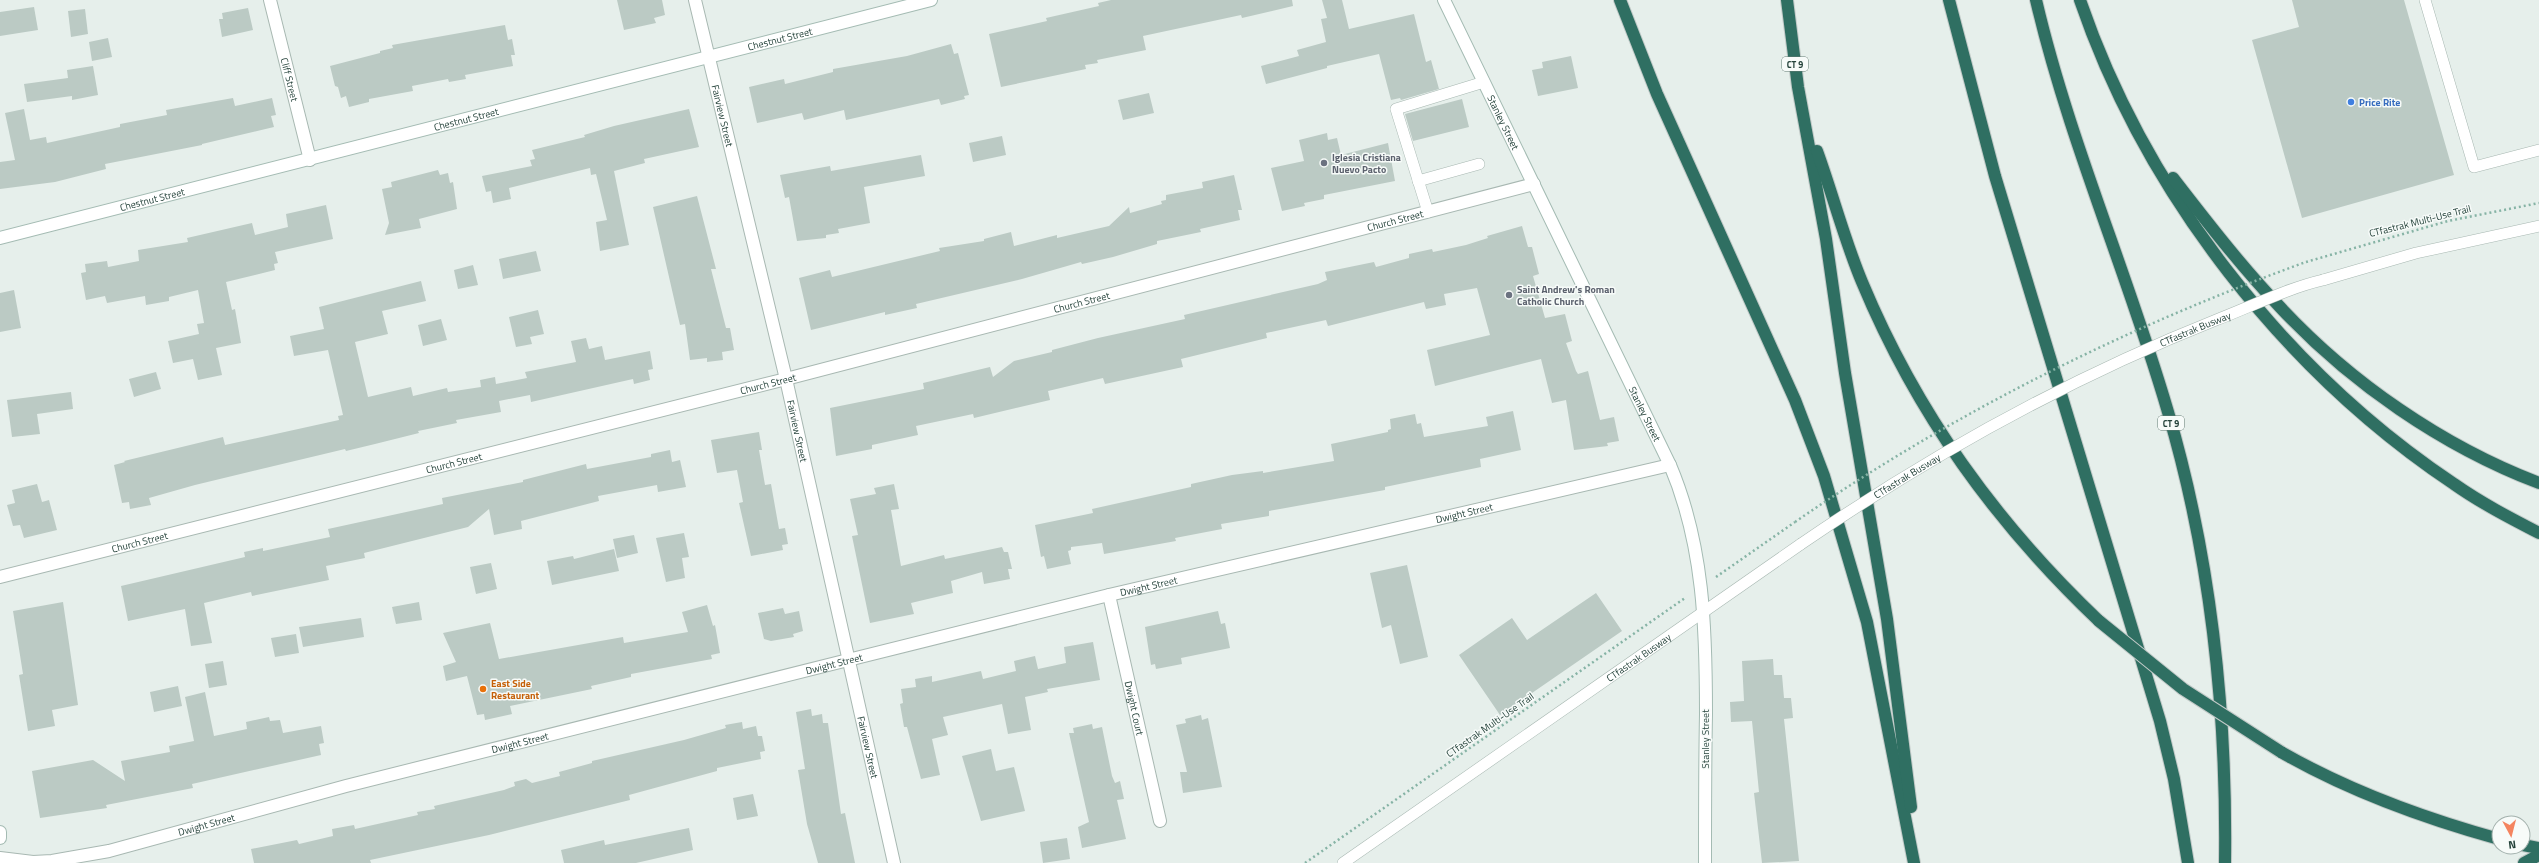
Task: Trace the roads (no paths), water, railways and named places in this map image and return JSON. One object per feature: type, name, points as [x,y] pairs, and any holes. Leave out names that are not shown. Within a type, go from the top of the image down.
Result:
[{"type":"highway","points":[[1620,0],[1676,137],[1795,400],[1824,476],[1867,622],[1915,863]]},
{"type":"highway","name":"CT 9","points":[[1787,0],[1804,118],[1826,239],[1845,373],[1892,654],[1905,751],[1915,863]]},
{"type":"highway","points":[[1949,0],[1995,176],[2158,713],[2174,779],[2188,863]]},
{"type":"highway","name":"CT 9","points":[[2036,0],[2071,123],[2159,382],[2185,480],[2204,572],[2217,670],[2224,770],[2225,863]]},
{"type":"highway","points":[[2080,0],[2104,64],[2140,135],[2178,198],[2235,282],[2306,360],[2371,420],[2429,466],[2488,505],[2539,533]]},
{"type":"highway","points":[[1804,118],[1861,281],[1891,346],[1918,398],[1966,472],[1992,507],[2045,567],[2099,621],[2183,689],[2281,752],[2369,796],[2412,812],[2491,837]]},
{"type":"highway","points":[[2140,135],[2252,276],[2323,348],[2384,396],[2443,436],[2477,456],[2539,482]]},
{"type":"highway","points":[[2524,863],[2539,855]]},
{"type":"street","name":"Cliff Street","points":[[270,0],[310,160]]},
{"type":"street","name":"Fairview Street","points":[[695,0],[786,379],[894,863]]},
{"type":"street","name":"Chestnut Street","points":[[0,238],[310,160],[708,56],[931,0]]},
{"type":"street","name":"Stanley Street","points":[[1444,0],[1670,465],[1692,535],[1705,611],[1705,863]]},
{"type":"street","name":"Church Street","points":[[0,577],[786,379],[1534,184]]},
{"type":"street","name":"Dwight Street","points":[[0,858],[42,861],[104,852],[346,786],[1109,595],[1670,465]]},
{"type":"street","name":"Dwight Court","points":[[1109,595],[1160,821]]},
{"type":"street","points":[[0,832],[0,838]]},
{"type":"lane","points":[[2425,0],[2474,167],[2539,150]]},
{"type":"lane","points":[[1428,212],[1396,109],[1484,82]]},
{"type":"lane","points":[[1418,181],[1478,164]]},
{"type":"lane","name":"CTfastrak Busway","points":[[1343,863],[1801,544],[1918,469],[2041,401],[2182,334],[2324,280],[2416,252],[2539,226]]},
{"type":"place","name":"Price Rite","points":[[2351,102]]},
{"type":"place","name":"Iglesia Cristiana Nuevo Pacto","points":[[1324,163]]},
{"type":"place","name":"Saint Andrew's Roman Catholic Church","points":[[1509,295]]},
{"type":"place","name":"East Side Restaurant","points":[[483,689]]}]
